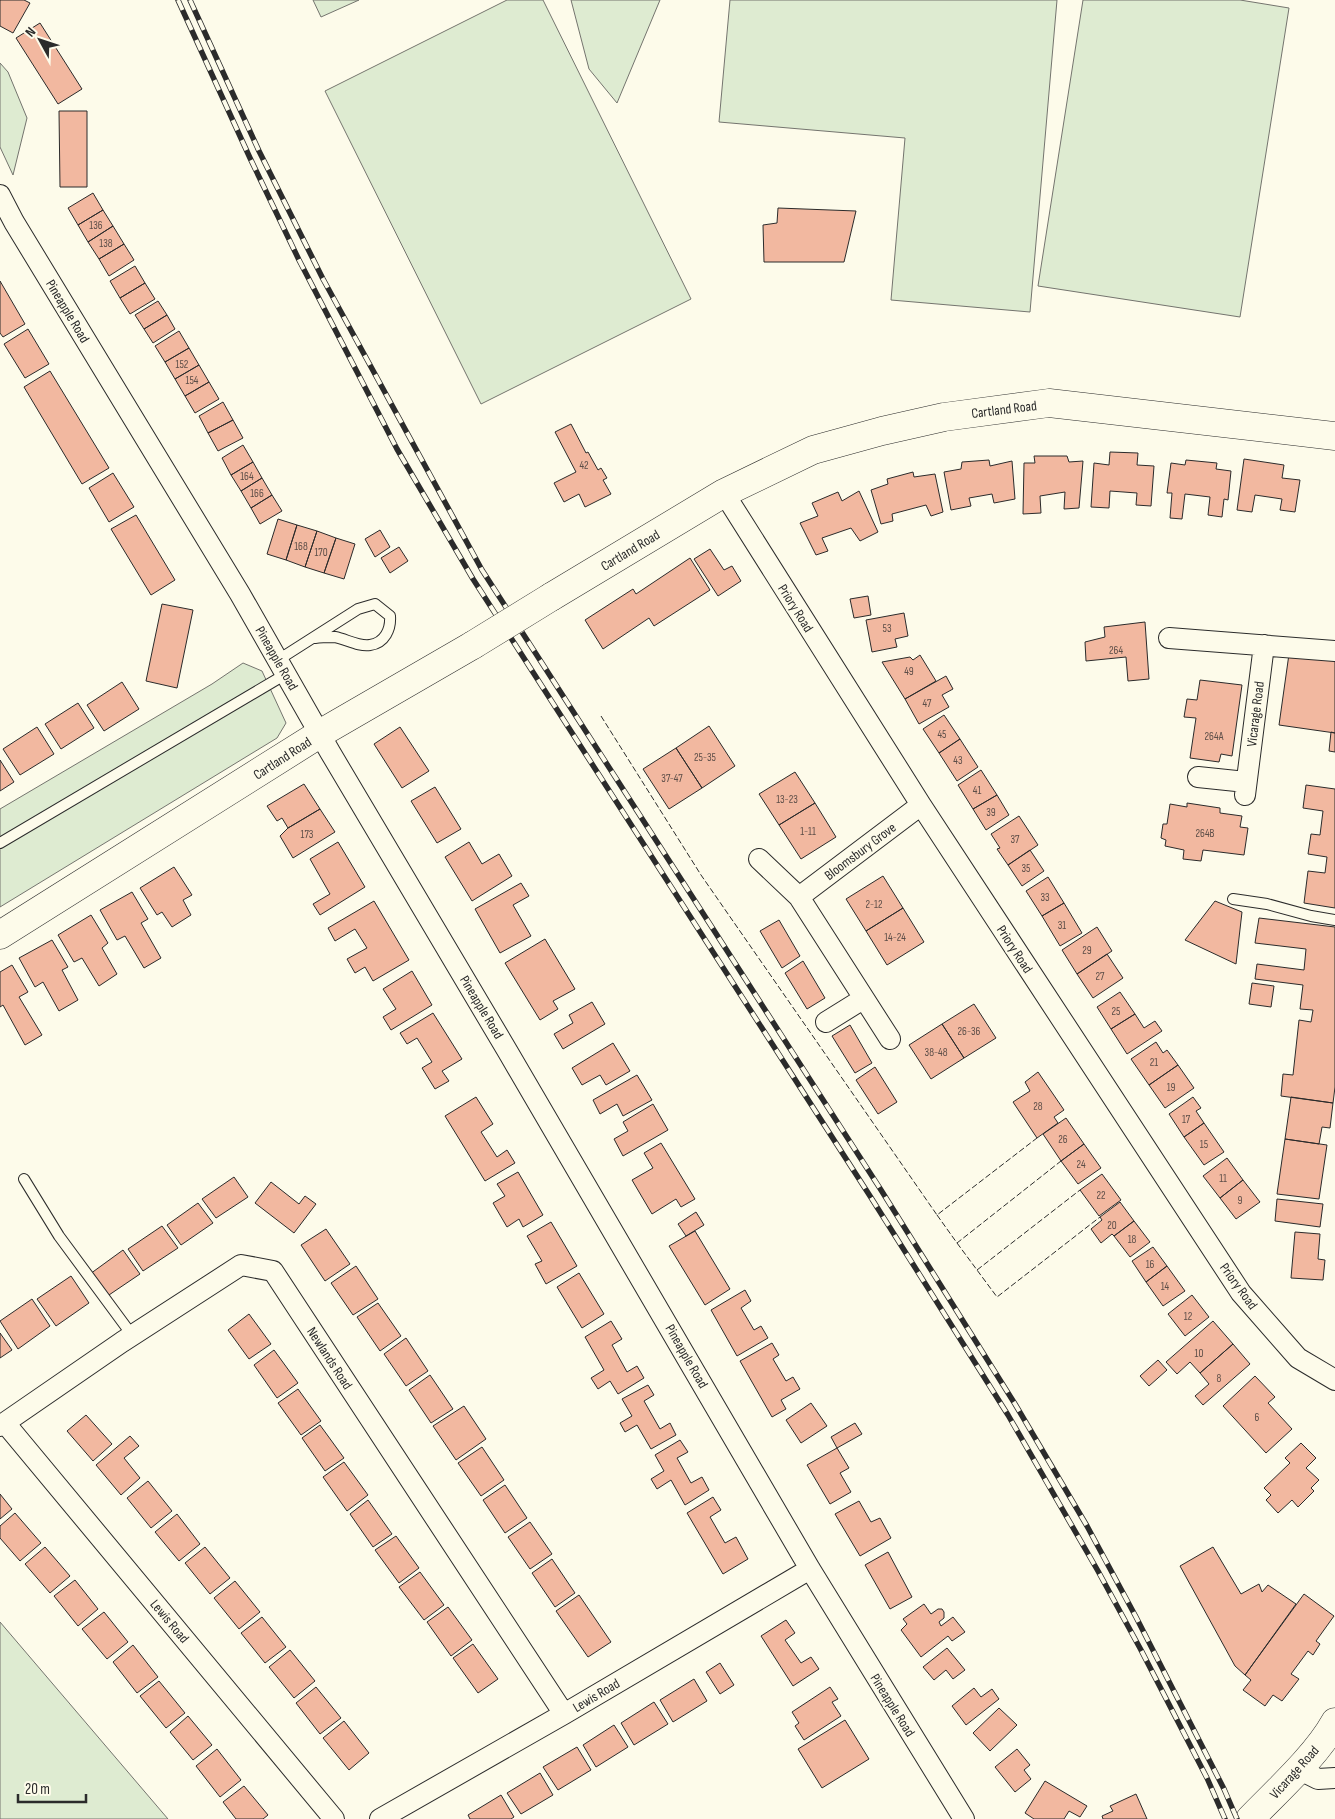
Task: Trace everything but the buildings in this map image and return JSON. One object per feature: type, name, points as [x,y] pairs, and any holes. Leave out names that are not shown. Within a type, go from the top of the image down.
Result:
[{"type":"street","name":"Pineapple Road","points":[[0,195],[14,222],[235,585],[810,1569],[964,1819]]},
{"type":"street","name":"Cartland Road","points":[[0,935],[321,734],[473,645],[724,493],[813,450],[944,417],[1049,404],[1335,436]]},
{"type":"street","name":"Priory Road","points":[[724,493],[921,805],[1241,1293],[1298,1358],[1335,1380]]},
{"type":"street","points":[[1169,638],[1335,651]]},
{"type":"street","name":"Vicarage Road","points":[[1198,777],[1245,788],[1264,645]]},
{"type":"street","name":"Bloomsbury Grove","points":[[799,897],[921,805]]},
{"type":"street","points":[[759,859],[799,897],[863,999],[890,1038]]},
{"type":"street","points":[[826,1022],[863,999]]},
{"type":"street","name":"Newlands Road","points":[[3,1425],[132,1335],[241,1265],[273,1271],[564,1714]]},
{"type":"street","name":"Lewis Road","points":[[3,1425],[334,1819]]},
{"type":"street","name":"Lewis Road","points":[[380,1819],[564,1714],[810,1569]]},
{"type":"street","name":"Vicarage Road","points":[[1257,1811],[1298,1769],[1335,1722]]},
{"type":"street","points":[[1298,1769],[1318,1779],[1335,1778]]},
{"type":"lane","points":[[0,843],[282,667],[315,638],[358,609],[375,604],[390,616],[386,636],[369,646],[334,637],[315,638]]},
{"type":"lane","points":[[1233,899],[1267,904],[1311,916],[1335,920]]},
{"type":"lane","points":[[24,1179],[59,1236],[132,1335]]},
{"type":"green space","points":[[313,0],[359,0],[321,17]]},
{"type":"green space","points":[[507,0],[543,0],[691,299],[481,404],[325,91]]},
{"type":"green space","points":[[571,0],[660,0],[617,103],[589,69]]},
{"type":"green space","points":[[730,0],[1057,0],[1030,312],[891,300],[905,138],[719,122]]},
{"type":"green space","points":[[1083,0],[1240,0],[1289,8],[1240,317],[1038,286]]},
{"type":"green space","points":[[0,63],[8,72],[27,118],[13,175],[0,147]]},
{"type":"green space","points":[[243,663],[262,671],[286,723],[277,738],[0,907],[0,809],[212,684]]},
{"type":"green space","points":[[0,1622],[168,1819],[0,1819]]},
{"type":"railway","points":[[178,0],[299,260],[397,449],[473,579],[870,1196],[1008,1415],[1141,1650],[1207,1778],[1225,1819]]},
{"type":"railway","points":[[190,0],[259,151],[323,279],[482,570],[881,1190],[1015,1404],[1087,1526],[1136,1617],[1224,1789],[1237,1819]]},
{"type":"fence","points":[[601,716],[701,875],[937,1215],[1037,1138]]},
{"type":"fence","points":[[937,1215],[957,1243],[1061,1161]]},
{"type":"fence","points":[[977,1270],[1080,1190]]},
{"type":"fence","points":[[957,1243],[997,1297],[1100,1217]]}]
